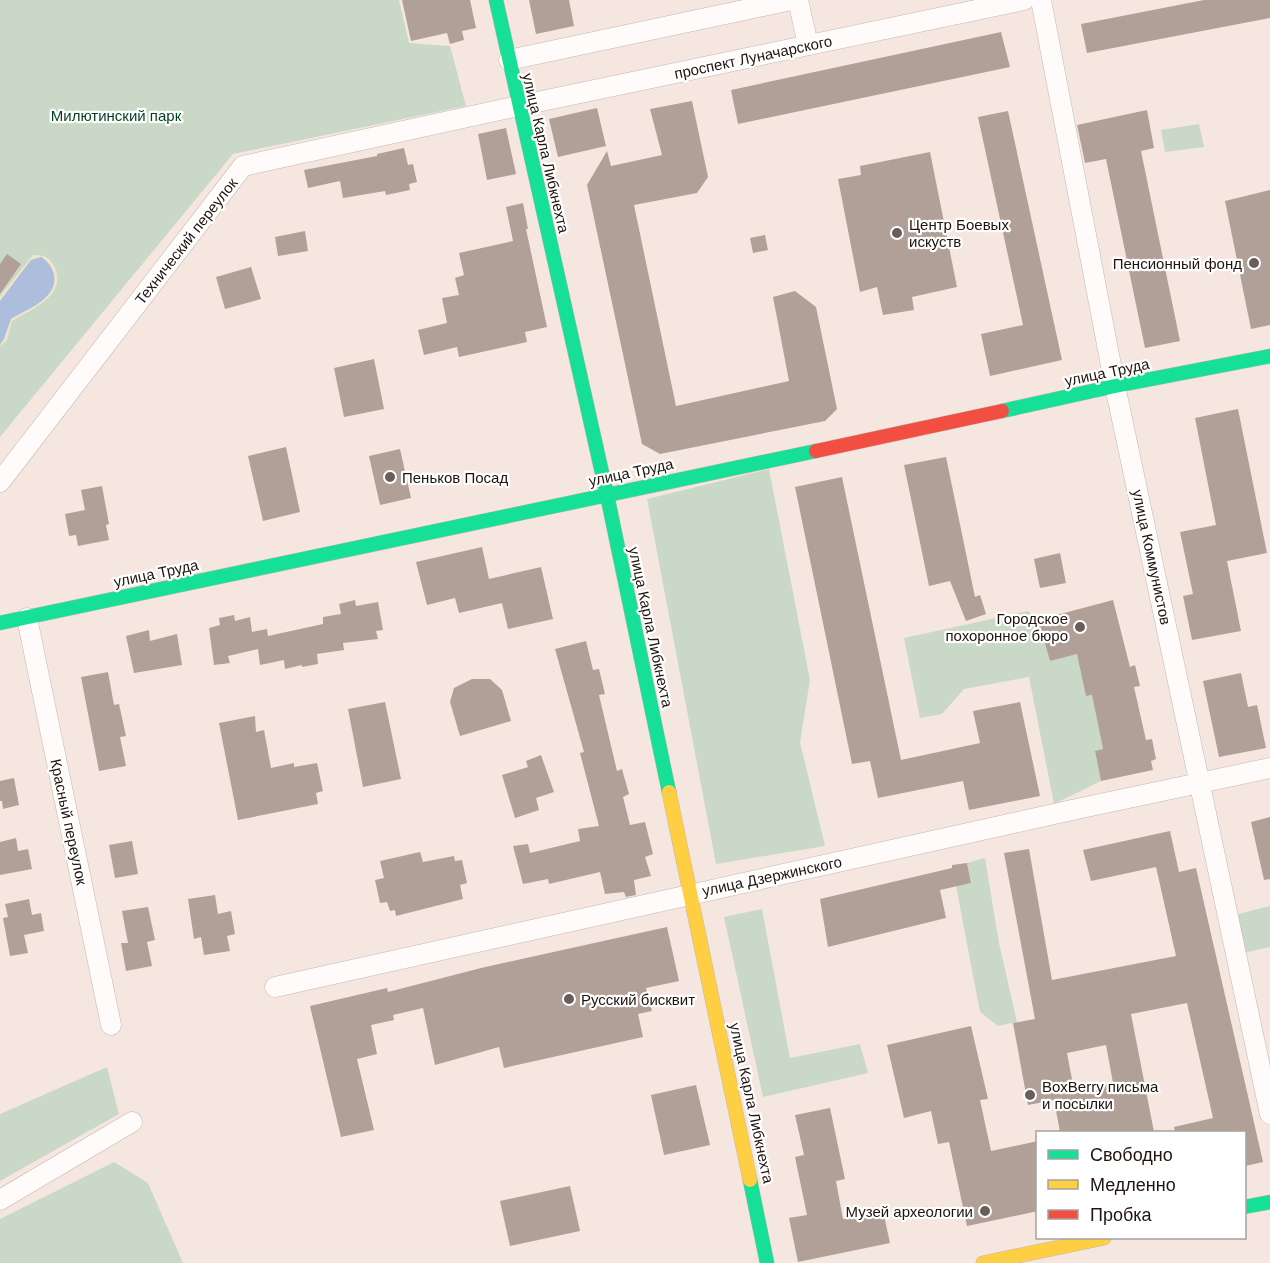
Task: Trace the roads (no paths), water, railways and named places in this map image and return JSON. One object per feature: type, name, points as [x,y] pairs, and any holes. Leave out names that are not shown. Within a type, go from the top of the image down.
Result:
[{"type":"main road","name":"улица Карла Либкнехта","points":[[496,0],[607,495],[767,1263]]},
{"type":"main road","name":"улица Труда","points":[[0,623],[946,424],[1115,386],[1270,356]]},
{"type":"main road","points":[[1246,1208],[1270,1202]]},
{"type":"main road","points":[[983,1263],[1099,1239]]},
{"type":"street","points":[[509,60],[791,0]]},
{"type":"street","points":[[798,0],[808,45]]},
{"type":"street","name":"проспект Луначарского","points":[[518,106],[808,45],[986,4],[1024,0]]},
{"type":"street","name":"улица Коммунистов","points":[[1041,0],[1115,386],[1270,1114]]},
{"type":"street","name":"Технический переулок","points":[[0,482],[243,166],[518,106]]},
{"type":"street","name":"Красный переулок","points":[[27,618],[111,1025]]},
{"type":"street","name":"улица Дзержинского","points":[[275,987],[1270,768]]},
{"type":"street","points":[[0,1200],[132,1122]]},
{"type":"water","points":[[41,257],[46,260],[54,274],[52,290],[40,302],[11,319],[0,344],[0,301],[31,260]]},
{"type":"place","name":"Центр Боевых искуств","points":[[897,233]]},
{"type":"place","name":"Пенсионный фонд","points":[[1254,263]]},
{"type":"place","name":"Пеньков Посад","points":[[390,477]]},
{"type":"place","name":"Городское похоронное бюро","points":[[1080,627]]},
{"type":"place","name":"Русский бисквит","points":[[569,999]]},
{"type":"place","name":"BoxBerry письма и посылки","points":[[1030,1095]]},
{"type":"place","name":"Музей археологии","points":[[985,1211]]},
{"type":"park label","name":"Милютинский парк","points":[[116,115]]}]
